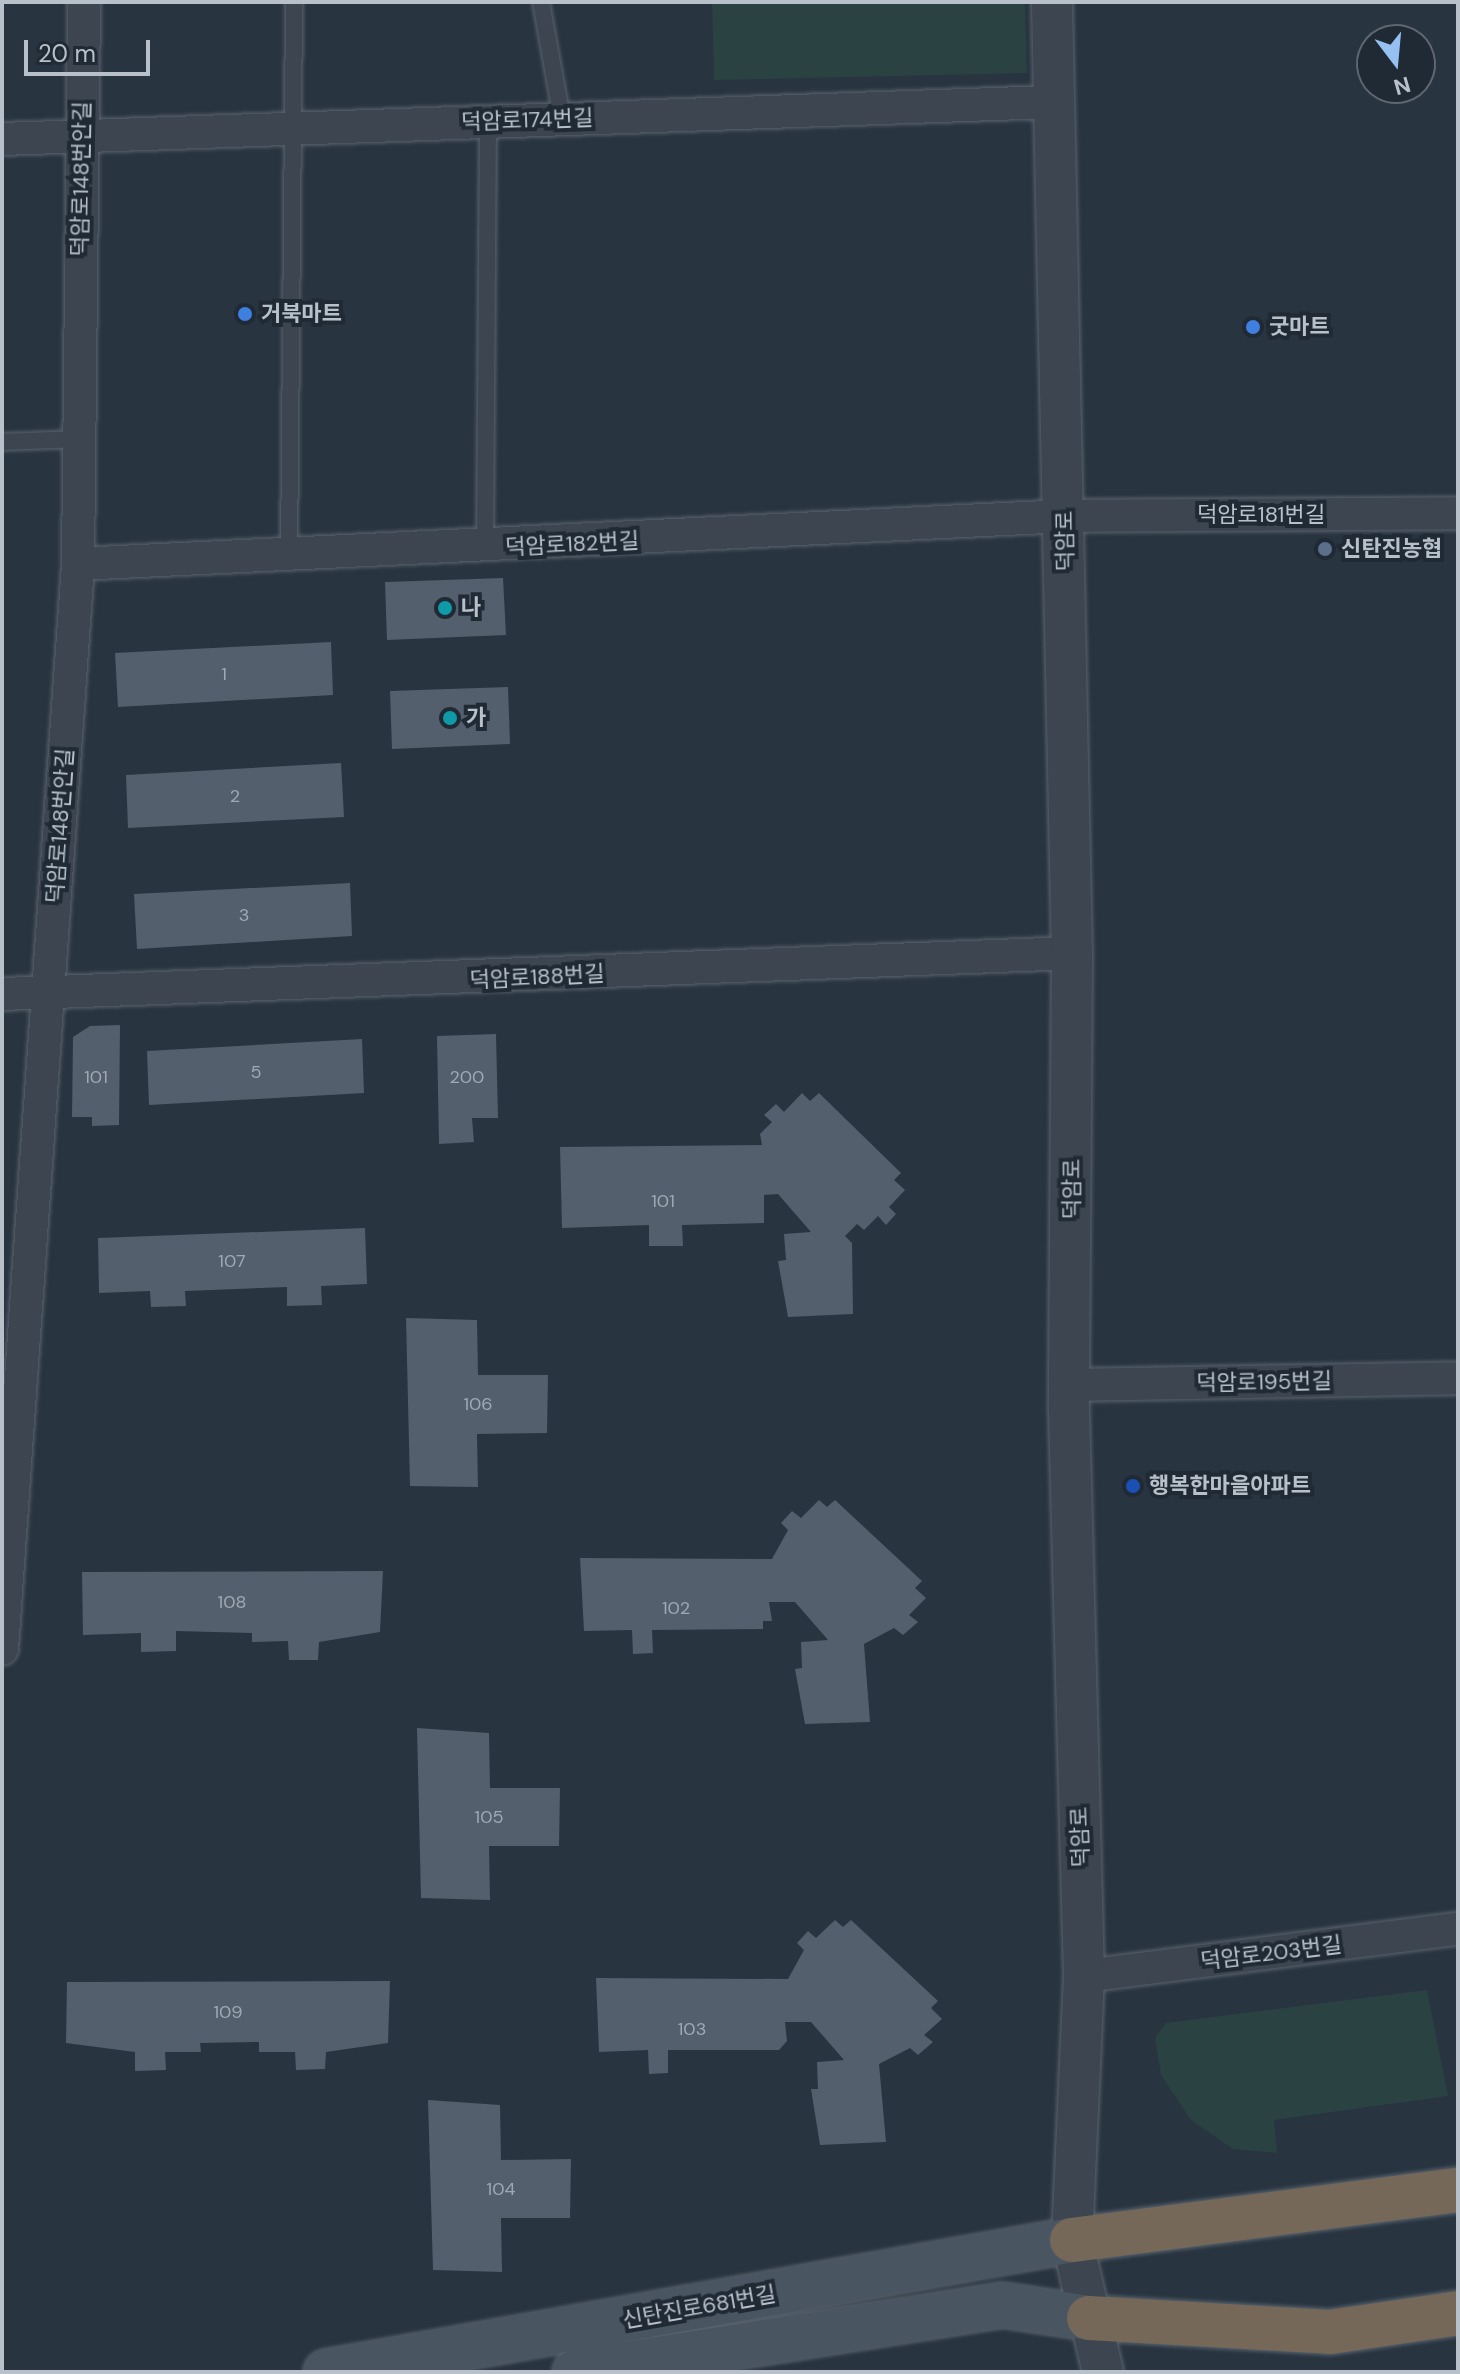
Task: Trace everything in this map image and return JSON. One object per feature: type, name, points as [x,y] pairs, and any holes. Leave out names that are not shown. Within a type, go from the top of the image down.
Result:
[{"type":"highway","points":[[1072,2240],[1458,2190]]},
{"type":"highway","points":[[1089,2318],[1330,2332],[1458,2313]]},
{"type":"main road","name":"신탄진로681번길","points":[[326,2372],[1072,2240]]},
{"type":"main road","name":"신탄진로681번길","points":[[575,2372],[634,2367],[1002,2305],[1089,2318]]},
{"type":"street","name":"덕암로148번안길","points":[[2,1649],[78,564],[84,2]]},
{"type":"street","name":"덕암로","points":[[1052,2],[1052,102],[1065,516],[1072,953],[1071,1385],[1084,1976],[1072,2240],[1103,2372]]},
{"type":"street","name":"덕암로174번길","points":[[2,139],[1052,102]]},
{"type":"street","name":"덕암로181번길","points":[[1065,516],[1458,513]]},
{"type":"street","name":"덕암로182번길","points":[[78,564],[485,550],[1065,516]]},
{"type":"street","name":"덕암로188번길","points":[[2,994],[1072,953]]},
{"type":"street","name":"덕암로195번길","points":[[1071,1385],[1458,1378]]},
{"type":"street","name":"덕암로203번길","points":[[1084,1976],[1458,1929]]},
{"type":"lane","points":[[289,556],[294,2]]},
{"type":"lane","points":[[541,2],[562,119]]},
{"type":"lane","points":[[485,550],[488,122]]},
{"type":"lane","points":[[2,442],[79,439]]},
{"type":"green space","points":[[712,2],[1025,2],[1027,73],[714,80]]},
{"type":"green space","points":[[1427,1990],[1448,2096],[1274,2120],[1277,2153],[1233,2149],[1191,2120],[1161,2075],[1155,2038],[1166,2023]]},
{"type":"building","name":"나","points":[[503,578],[506,635],[387,640],[385,582]]},
{"type":"building","points":[[331,642],[333,695],[118,707],[115,653]]},
{"type":"building","name":"가","points":[[508,687],[510,744],[392,749],[390,691]]},
{"type":"building","points":[[341,763],[344,817],[128,828],[126,775]]},
{"type":"building","points":[[350,883],[352,936],[137,949],[134,894]]},
{"type":"building","points":[[120,1025],[119,1125],[92,1126],[92,1117],[72,1117],[73,1037],[90,1026]]},
{"type":"building","points":[[496,1034],[498,1118],[472,1118],[474,1142],[439,1144],[437,1036]]},
{"type":"building","points":[[362,1039],[364,1093],[149,1105],[147,1051]]},
{"type":"building","points":[[802,1093],[810,1101],[819,1093],[901,1173],[894,1180],[905,1190],[889,1207],[896,1214],[886,1225],[878,1216],[864,1230],[857,1224],[845,1236],[852,1243],[853,1314],[788,1317],[778,1261],[786,1260],[784,1234],[811,1232],[778,1194],[764,1195],[764,1223],[682,1225],[683,1246],[649,1246],[649,1225],[562,1228],[560,1147],[762,1145],[760,1134],[772,1122],[764,1115],[776,1104],[784,1112]]},
{"type":"building","points":[[365,1228],[367,1284],[321,1286],[322,1305],[287,1306],[287,1287],[185,1291],[186,1306],[151,1307],[150,1291],[99,1293],[98,1238]]},
{"type":"building","points":[[406,1318],[477,1320],[478,1375],[548,1375],[547,1433],[477,1434],[478,1487],[410,1486]]},
{"type":"building","points":[[819,1500],[827,1507],[835,1500],[922,1581],[915,1588],[926,1598],[909,1615],[918,1622],[903,1635],[894,1628],[864,1644],[870,1722],[805,1724],[795,1669],[802,1668],[801,1642],[828,1640],[795,1602],[769,1602],[772,1621],[763,1621],[763,1629],[652,1630],[653,1653],[633,1654],[632,1630],[584,1631],[580,1558],[772,1559],[788,1530],[781,1523],[792,1511],[801,1518]]},
{"type":"building","points":[[383,1571],[380,1632],[319,1642],[318,1660],[289,1660],[288,1641],[252,1642],[252,1633],[176,1631],[176,1651],[141,1652],[141,1633],[83,1635],[82,1572]]},
{"type":"building","points":[[417,1728],[489,1733],[490,1788],[560,1788],[559,1846],[489,1846],[490,1900],[421,1898]]},
{"type":"building","points":[[835,1920],[843,1927],[851,1920],[938,2001],[931,2008],[942,2019],[924,2035],[933,2042],[918,2055],[910,2048],[879,2064],[886,2142],[820,2145],[811,2089],[818,2089],[817,2062],[844,2060],[811,2022],[785,2022],[787,2041],[779,2050],[668,2050],[668,2073],[649,2074],[648,2050],[599,2052],[596,1978],[788,1979],[804,1950],[797,1943],[808,1931],[816,1938]]},
{"type":"building","points":[[390,1981],[388,2043],[326,2052],[325,2069],[296,2070],[295,2052],[259,2052],[259,2042],[200,2043],[201,2052],[165,2052],[166,2070],[135,2071],[135,2052],[66,2043],[67,1982]]},
{"type":"building","points":[[428,2100],[500,2105],[501,2160],[571,2159],[570,2218],[501,2218],[502,2272],[433,2270]]},
{"type":"place","name":"거북마트","points":[[245,314]]},
{"type":"place","name":"굿마트","points":[[1253,327]]},
{"type":"place","name":"신탄진농협","points":[[1325,549]]},
{"type":"place","name":"나","points":[[445,608]]},
{"type":"place","name":"가","points":[[450,718]]},
{"type":"place","name":"행복한마을아파트","points":[[1133,1486]]}]
